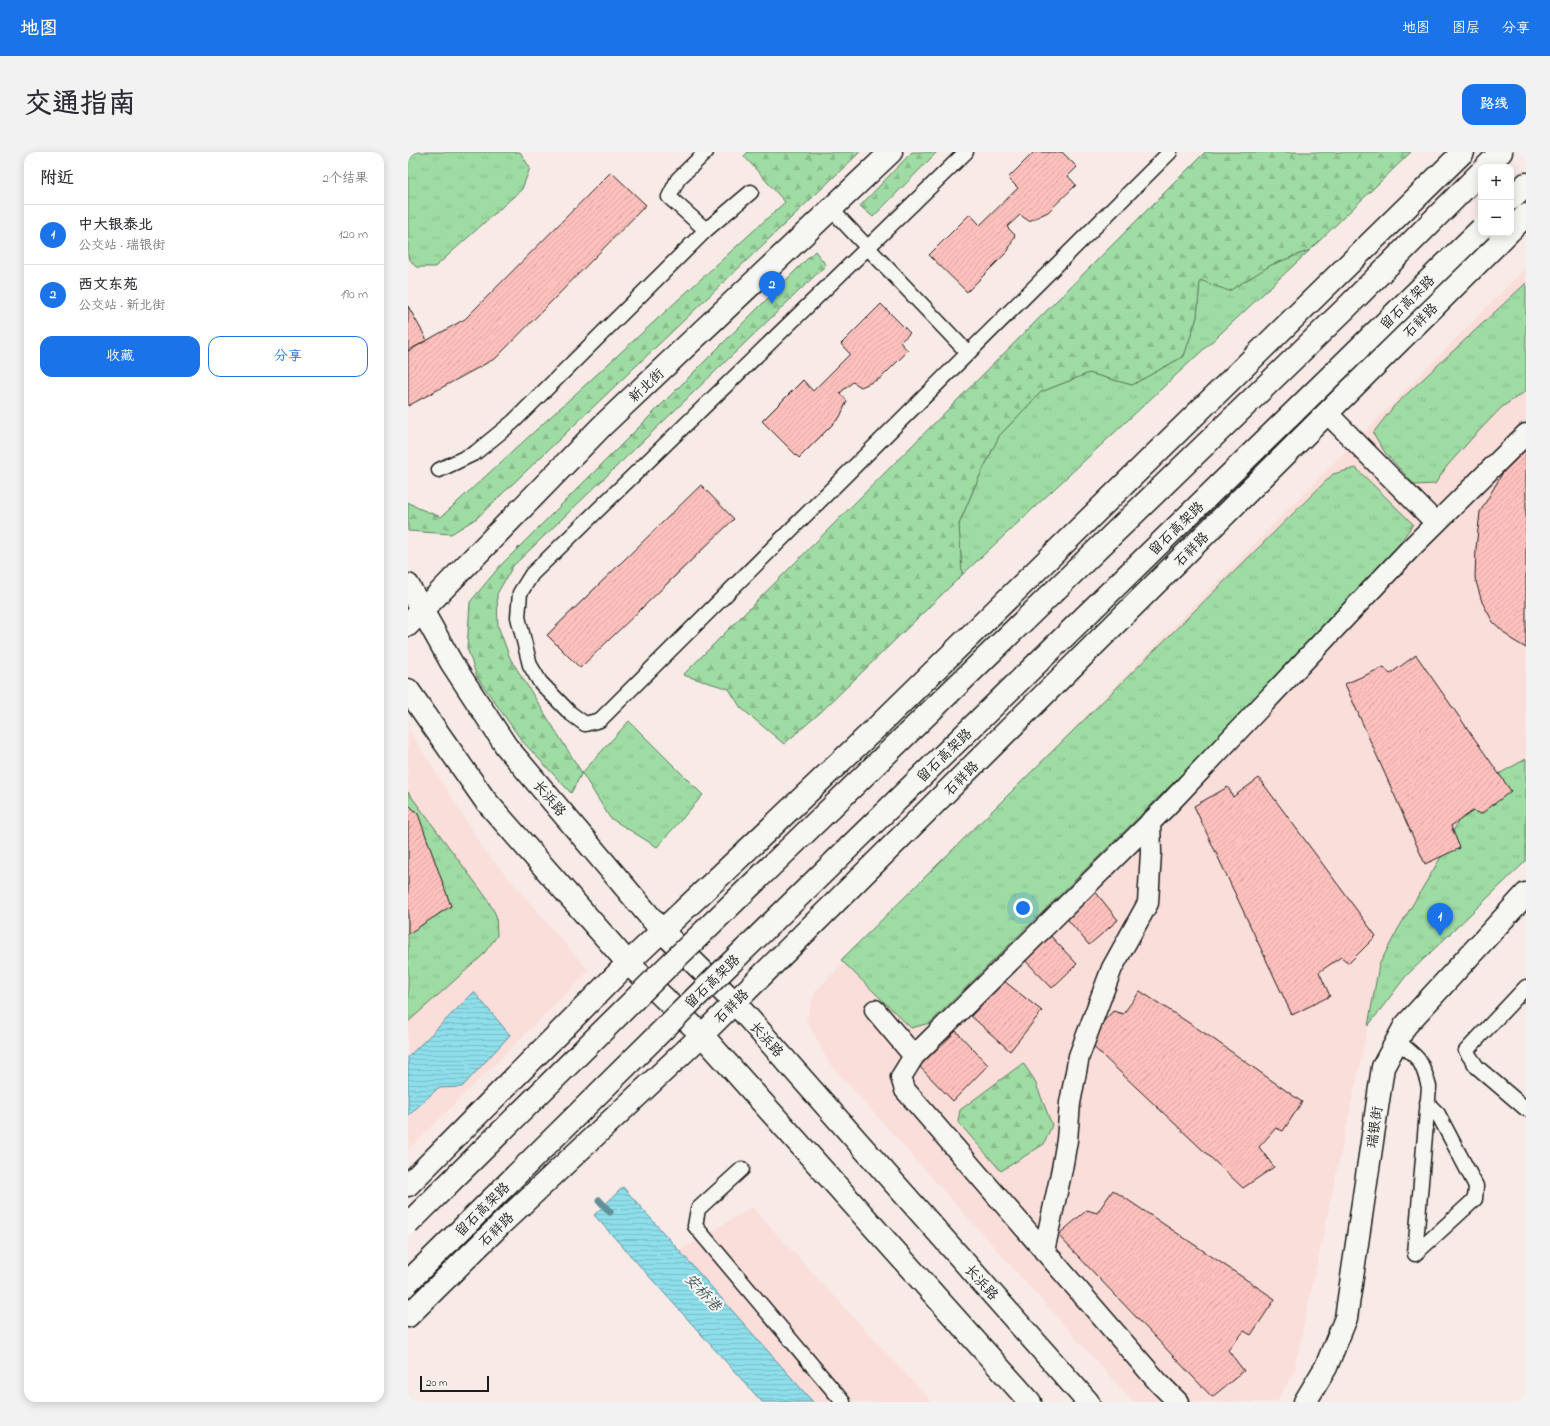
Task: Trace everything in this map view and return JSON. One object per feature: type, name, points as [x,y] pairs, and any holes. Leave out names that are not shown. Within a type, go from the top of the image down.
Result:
[{"type":"main road","name":"新北街","points":[[415,618],[602,426],[891,152]]},
{"type":"main road","points":[[408,1185],[628,963],[880,725],[1463,152]]},
{"type":"main road","points":[[1489,164],[1501,152]]},
{"type":"main road","points":[[408,1224],[667,967],[1342,312],[1478,175]]},
{"type":"main road","points":[[1514,196],[1526,184]]},
{"type":"main road","points":[[1514,227],[1526,215]]},
{"type":"main road","name":"留石高架路","points":[[408,1282],[1478,232]]},
{"type":"main road","name":"石祥路","points":[[408,1316],[501,1224],[702,1036],[1505,236]]},
{"type":"main road","name":"长浜路","points":[[408,585],[415,618],[451,662],[506,746],[662,931],[735,1003],[1088,1402]]},
{"type":"main road","points":[[408,690],[486,800],[628,963],[702,1036],[1030,1402]]},
{"type":"main road","name":"瑞银街","points":[[1305,1402],[1326,1367],[1346,1318],[1383,1067],[1405,1026],[1526,894]]},
{"type":"street","points":[[1327,413],[1436,523]]},
{"type":"street","points":[[1178,1402],[1158,1382],[905,1090],[901,1077],[914,1056],[1150,822],[1436,523],[1526,434]]},
{"type":"street","points":[[1044,1251],[1064,1162],[1070,1103],[1079,1056],[1112,968],[1148,902],[1152,852],[1150,822]]},
{"type":"street","points":[[875,1010],[914,1056]]},
{"type":"lane","points":[[706,152],[678,179],[669,197],[706,230]]},
{"type":"lane","points":[[966,152],[532,574],[520,593],[518,617],[530,665],[540,682],[570,713],[585,724],[600,720],[1170,152]]},
{"type":"lane","points":[[439,470],[475,453],[512,422],[706,230],[751,192]]},
{"type":"lane","points":[[831,209],[968,353]]},
{"type":"lane","points":[[1526,987],[1466,1051],[1477,1067],[1526,1109]]},
{"type":"lane","points":[[1397,1041],[1414,1054],[1424,1067],[1429,1087],[1427,1103],[1415,1254],[1475,1199],[1476,1186],[1438,1114],[1427,1103]]},
{"type":"lane","points":[[742,1169],[698,1209],[695,1226],[843,1402]]},
{"type":"shaded area","points":[[1526,267],[1526,861],[1406,976],[1368,1026],[1294,1371],[1277,1402],[1133,1402],[829,1063],[806,1019],[815,992]]},
{"type":"shaded area","points":[[408,728],[485,851],[589,971],[408,1150]]},
{"type":"shaded area","points":[[752,1207],[932,1402],[806,1402],[679,1251]]},
{"type":"green space","points":[[416,152],[520,152],[530,168],[522,189],[435,267],[416,267],[408,257],[408,158]]},
{"type":"green space","points":[[748,152],[860,152],[477,518],[451,534],[408,531],[408,502],[418,508],[441,517],[785,202],[744,156]]},
{"type":"green space","points":[[912,152],[937,152],[873,217],[860,206]]},
{"type":"green space","points":[[1205,152],[1411,152],[1310,250],[1271,265],[1229,291],[1200,280],[1197,317],[1184,356],[1132,385],[1089,373],[1041,392],[999,436],[975,486],[959,524],[962,575],[821,712],[784,744],[741,708],[729,689],[683,675]]},
{"type":"green space","points":[[1310,250],[962,575],[959,524],[975,486],[999,436],[1041,392],[1089,373],[1132,385],[1184,356],[1197,317],[1200,280],[1229,290],[1271,265]]},
{"type":"green space","points":[[815,251],[826,265],[513,566],[497,594],[498,626],[510,658],[582,773],[571,793],[522,741],[477,677],[467,648],[470,602],[500,566]]},
{"type":"green space","points":[[1526,283],[1526,391],[1502,407],[1447,466],[1435,484],[1415,485],[1386,454],[1373,433],[1394,406]]},
{"type":"green space","points":[[1356,468],[1413,524],[1398,546],[1323,635],[930,1023],[911,1028],[841,960],[1333,474]]},
{"type":"green space","points":[[629,721],[703,795],[657,847],[610,818],[582,773]]},
{"type":"green space","points":[[1526,759],[1526,861],[1406,976],[1368,1026],[1379,965],[1398,929],[1444,852],[1473,788]]},
{"type":"green space","points":[[408,792],[486,897],[496,915],[497,936],[482,956],[408,1022]]},
{"type":"green space","points":[[1023,1063],[1034,1079],[1052,1125],[1044,1144],[1001,1171],[958,1122],[960,1110]]},
{"type":"water","points":[[474,992],[510,1035],[462,1087],[438,1088],[408,1116],[408,1057]]},
{"type":"water","points":[[623,1187],[813,1402],[762,1402],[594,1215]]},
{"type":"building","points":[[1034,152],[1062,152],[1077,167],[1068,176],[1076,185],[1048,212],[1029,221],[1020,215],[1007,227],[1015,235],[1008,251],[967,292],[929,255],[970,214],[980,225],[1018,188],[1008,178]]},
{"type":"building","points":[[611,172],[646,205],[496,358],[408,406],[408,351],[465,319]]},
{"type":"building","points":[[881,304],[910,333],[900,342],[908,351],[881,378],[861,387],[853,382],[840,393],[847,401],[840,417],[799,458],[762,421],[803,380],[813,391],[850,354],[841,344]]},
{"type":"building","points":[[408,306],[427,340],[408,351]]},
{"type":"building","points":[[1526,438],[1526,648],[1511,639],[1493,622],[1482,602],[1475,578],[1476,548],[1480,512],[1517,448]]},
{"type":"building","points":[[701,485],[734,519],[580,668],[547,635]]},
{"type":"building","points":[[1416,655],[1511,791],[1481,814],[1473,811],[1451,826],[1460,848],[1425,864],[1345,684],[1384,667],[1390,674]]},
{"type":"building","points":[[1259,778],[1376,936],[1349,963],[1341,957],[1319,972],[1330,996],[1292,1015],[1194,806],[1228,787],[1233,797]]},
{"type":"building","points":[[408,804],[418,814],[451,906],[408,934]]},
{"type":"building","points":[[1094,890],[1118,920],[1089,945],[1064,915]]},
{"type":"building","points":[[1045,930],[1077,964],[1052,988],[1019,954]]},
{"type":"building","points":[[1004,981],[1042,1011],[1010,1051],[971,1016]]},
{"type":"building","points":[[1140,991],[1212,1038],[1302,1102],[1283,1131],[1276,1128],[1259,1147],[1274,1167],[1243,1188],[1086,1040],[1113,1011],[1123,1014]]},
{"type":"building","points":[[956,1031],[988,1065],[953,1101],[919,1066]]},
{"type":"building","points":[[1113,1190],[1275,1299],[1251,1335],[1244,1331],[1228,1350],[1244,1371],[1212,1397],[1058,1235],[1087,1210],[1097,1213]]},
{"type":"waterway","name":"安桥港","points":[[599,1200],[610,1212]]},
{"type":"place","name":"西文东苑","points":[[772,304]]},
{"type":"place","name":"中大银泰北","points":[[1440,936]]}]
